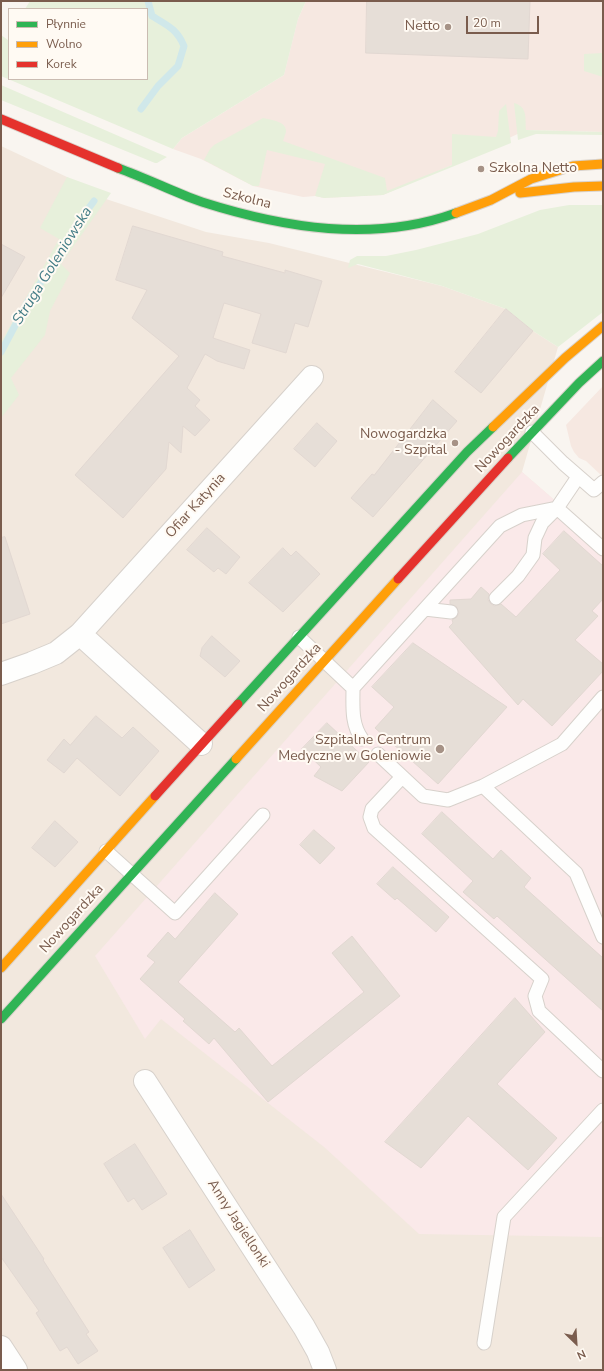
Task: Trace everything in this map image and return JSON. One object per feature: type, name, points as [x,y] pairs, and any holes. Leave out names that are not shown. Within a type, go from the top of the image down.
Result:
[{"type":"street","name":"Szkolna","points":[[1,119],[201,202],[267,220],[323,229],[372,230],[406,226],[442,218],[498,197],[531,179],[573,166],[603,164]]},
{"type":"street","name":"Szkolna","points":[[498,197],[534,191],[603,186]]},
{"type":"street","name":"Nowogardzka","points":[[1,968],[201,744],[467,452],[565,358],[603,326]]},
{"type":"street","name":"Nowogardzka","points":[[1,1019],[532,432],[579,383],[603,361]]},
{"type":"street","name":"Ofiar Katynia","points":[[1,674],[56,653],[80,634],[312,377]]},
{"type":"street","points":[[80,634],[201,744]]},
{"type":"street","name":"Anny Jagiellonki","points":[[145,1081],[304,1327],[318,1352],[325,1370]]},
{"type":"street","points":[[1,1347],[16,1370]]},
{"type":"lane","points":[[532,432],[578,477],[594,490],[603,482]]},
{"type":"lane","points":[[496,598],[518,576],[533,555],[535,538],[542,523],[557,508],[578,477]]},
{"type":"lane","points":[[557,508],[603,549]]},
{"type":"lane","points":[[362,739],[357,733],[354,725],[353,688],[500,526],[522,515],[557,508]]},
{"type":"lane","points":[[425,609],[451,612]]},
{"type":"lane","points":[[299,638],[353,688]]},
{"type":"lane","points":[[378,754],[423,796],[448,800],[483,786],[562,744],[603,697]]},
{"type":"lane","points":[[402,777],[372,809],[370,817],[374,828],[542,979],[535,996],[539,1011],[603,1071]]},
{"type":"lane","points":[[483,786],[576,873],[603,937]]},
{"type":"lane","points":[[106,851],[175,913],[263,815]]},
{"type":"lane","points":[[484,1343],[504,1217],[603,1110]]},
{"type":"shaded area","points":[[306,1],[603,1],[603,132],[526,130],[452,165],[383,195],[324,198],[315,196],[303,197],[253,186],[201,159],[173,149],[182,138],[284,75],[298,19]]},
{"type":"shaded area","points":[[1,146],[67,177],[106,199],[206,232],[269,243],[442,286],[506,309],[533,331],[558,347],[522,472],[603,542],[603,1370],[1,1370]]},
{"type":"shaded area","points":[[603,386],[603,477],[586,461],[579,458],[574,452],[566,425]]},
{"type":"shaded area","name":"Szpitalne Centrum Medyczne w Goleniowie","points":[[522,472],[603,542],[603,1237],[419,1234],[324,1147],[161,1019],[145,1039],[95,956]]},
{"type":"green space","points":[[30,1],[306,1],[298,19],[284,75],[182,138],[173,149],[10,80],[148,80],[148,8],[26,8]]},
{"type":"green space","points":[[1,35],[8,40],[8,79],[1,76]]},
{"type":"green space","points":[[603,53],[603,77],[584,71],[584,54]]},
{"type":"green space","points":[[1,85],[167,157],[155,163],[1,100]]},
{"type":"green space","points":[[514,103],[522,107],[524,110],[526,130],[603,132],[603,135],[536,134],[518,140]]},
{"type":"green space","points":[[506,104],[511,143],[383,195],[324,198],[315,196],[325,164],[267,150],[259,186],[253,186],[204,160],[214,145],[263,118],[284,125],[286,132],[283,141],[385,178],[387,191],[452,165],[452,134],[496,137],[498,131],[499,111]]},
{"type":"green space","points":[[67,177],[111,193],[61,264],[70,273],[50,311],[45,335],[11,378],[19,395],[1,418],[1,342],[59,239],[40,228]]},
{"type":"green space","points":[[569,205],[603,205],[603,312],[558,347],[533,331],[506,309],[442,286],[358,264],[348,268],[350,260],[357,256],[386,256],[416,250],[478,234],[540,210]]},
{"type":"building","name":"Netto","points":[[367,1],[530,1],[528,59],[366,53]]},
{"type":"building","points":[[133,226],[223,252],[222,256],[285,273],[285,270],[322,281],[308,327],[295,323],[286,353],[252,343],[261,314],[224,303],[213,338],[250,350],[244,369],[217,361],[205,354],[187,388],[200,400],[195,406],[210,420],[195,436],[183,426],[181,453],[169,442],[166,469],[123,518],[75,475],[179,356],[132,318],[147,290],[116,280]]},
{"type":"building","points":[[1,244],[25,257],[1,298]]},
{"type":"building","points":[[506,309],[533,331],[481,393],[455,372]]},
{"type":"building","points":[[433,400],[457,421],[373,517],[351,498],[372,474],[374,475]]},
{"type":"building","points":[[317,423],[337,441],[315,467],[294,449]]},
{"type":"building","points":[[207,528],[240,557],[226,574],[218,568],[214,572],[187,550]]},
{"type":"building","points":[[564,531],[603,566],[603,599],[592,611],[598,616],[575,640],[603,664],[603,671],[552,726],[523,699],[518,705],[449,627],[453,623],[452,620],[457,617],[459,613],[456,606],[450,604],[450,600],[471,599],[481,587],[489,594],[488,600],[491,604],[494,606],[501,604],[516,617],[560,570],[543,554]]},
{"type":"building","points":[[5,537],[30,614],[1,624],[1,538]]},
{"type":"building","points":[[283,548],[291,556],[296,551],[320,574],[283,612],[249,583]]},
{"type":"building","points":[[212,636],[240,661],[225,677],[200,656],[202,648]]},
{"type":"building","points":[[413,643],[507,707],[438,784],[375,728],[394,707],[372,687]]},
{"type":"building","points":[[96,716],[122,738],[133,727],[159,751],[120,796],[77,758],[64,773],[47,760],[64,739],[70,745]]},
{"type":"building","points":[[327,723],[369,762],[342,791],[314,776],[321,767],[302,749]]},
{"type":"building","points":[[442,812],[493,859],[501,850],[531,878],[524,887],[603,958],[603,1011],[497,916],[494,919],[463,892],[473,881],[422,834]]},
{"type":"building","points":[[55,821],[78,842],[55,867],[32,848]]},
{"type":"building","points":[[314,830],[335,848],[320,864],[300,845]]},
{"type":"building","points":[[393,867],[449,917],[436,932],[397,898],[395,900],[377,884]]},
{"type":"building","points":[[215,893],[238,914],[178,982],[235,1032],[239,1028],[272,1066],[364,992],[332,953],[352,936],[400,996],[268,1102],[214,1038],[209,1044],[183,1021],[185,1019],[140,979],[155,962],[147,956],[168,932],[175,939]]},
{"type":"building","points":[[515,998],[545,1032],[497,1084],[557,1138],[528,1170],[468,1116],[421,1168],[385,1142]]},
{"type":"building","points":[[135,1144],[167,1194],[142,1210],[134,1198],[128,1202],[104,1164]]},
{"type":"building","points":[[1,1194],[44,1259],[43,1260],[89,1332],[86,1334],[98,1351],[78,1364],[67,1347],[60,1351],[36,1313],[39,1311],[1,1257]]},
{"type":"building","points":[[190,1230],[215,1270],[189,1288],[163,1248]]},
{"type":"waterway","name":"Struga Goleniowska","points":[[141,109],[158,86],[178,66],[184,46],[175,31],[152,16],[148,1]]},
{"type":"waterway","name":"Struga Goleniowska","points":[[1,352],[27,303],[56,260],[77,224],[94,201]]},
{"type":"traffic: fast","points":[[118,168],[202,202],[265,219],[297,225],[361,230],[393,228],[425,222],[456,213]]},
{"type":"traffic: fast","points":[[508,458],[579,383],[603,361]]},
{"type":"traffic: fast","points":[[238,704],[467,452],[493,427]]},
{"type":"traffic: fast","points":[[1,1019],[236,759]]},
{"type":"traffic: slow","points":[[456,213],[491,200],[531,179],[573,166],[603,164]]},
{"type":"traffic: slow","points":[[520,193],[574,187],[603,186]]},
{"type":"traffic: slow","points":[[493,427],[565,358],[603,326]]},
{"type":"traffic: slow","points":[[236,759],[398,579]]},
{"type":"traffic: slow","points":[[1,968],[155,796]]},
{"type":"traffic: jam","points":[[1,119],[118,168]]},
{"type":"traffic: jam","points":[[398,579],[508,458]]},
{"type":"traffic: jam","points":[[155,796],[238,704]]},
{"type":"place","name":"Netto","points":[[448,27]]},
{"type":"place","name":"Szkolna Netto","points":[[481,169]]},
{"type":"place","name":"Nowogardzka - Szpital","points":[[455,443]]},
{"type":"place","name":"Szpitalne Centrum Medyczne w Goleniowie","points":[[440,749]]}]
